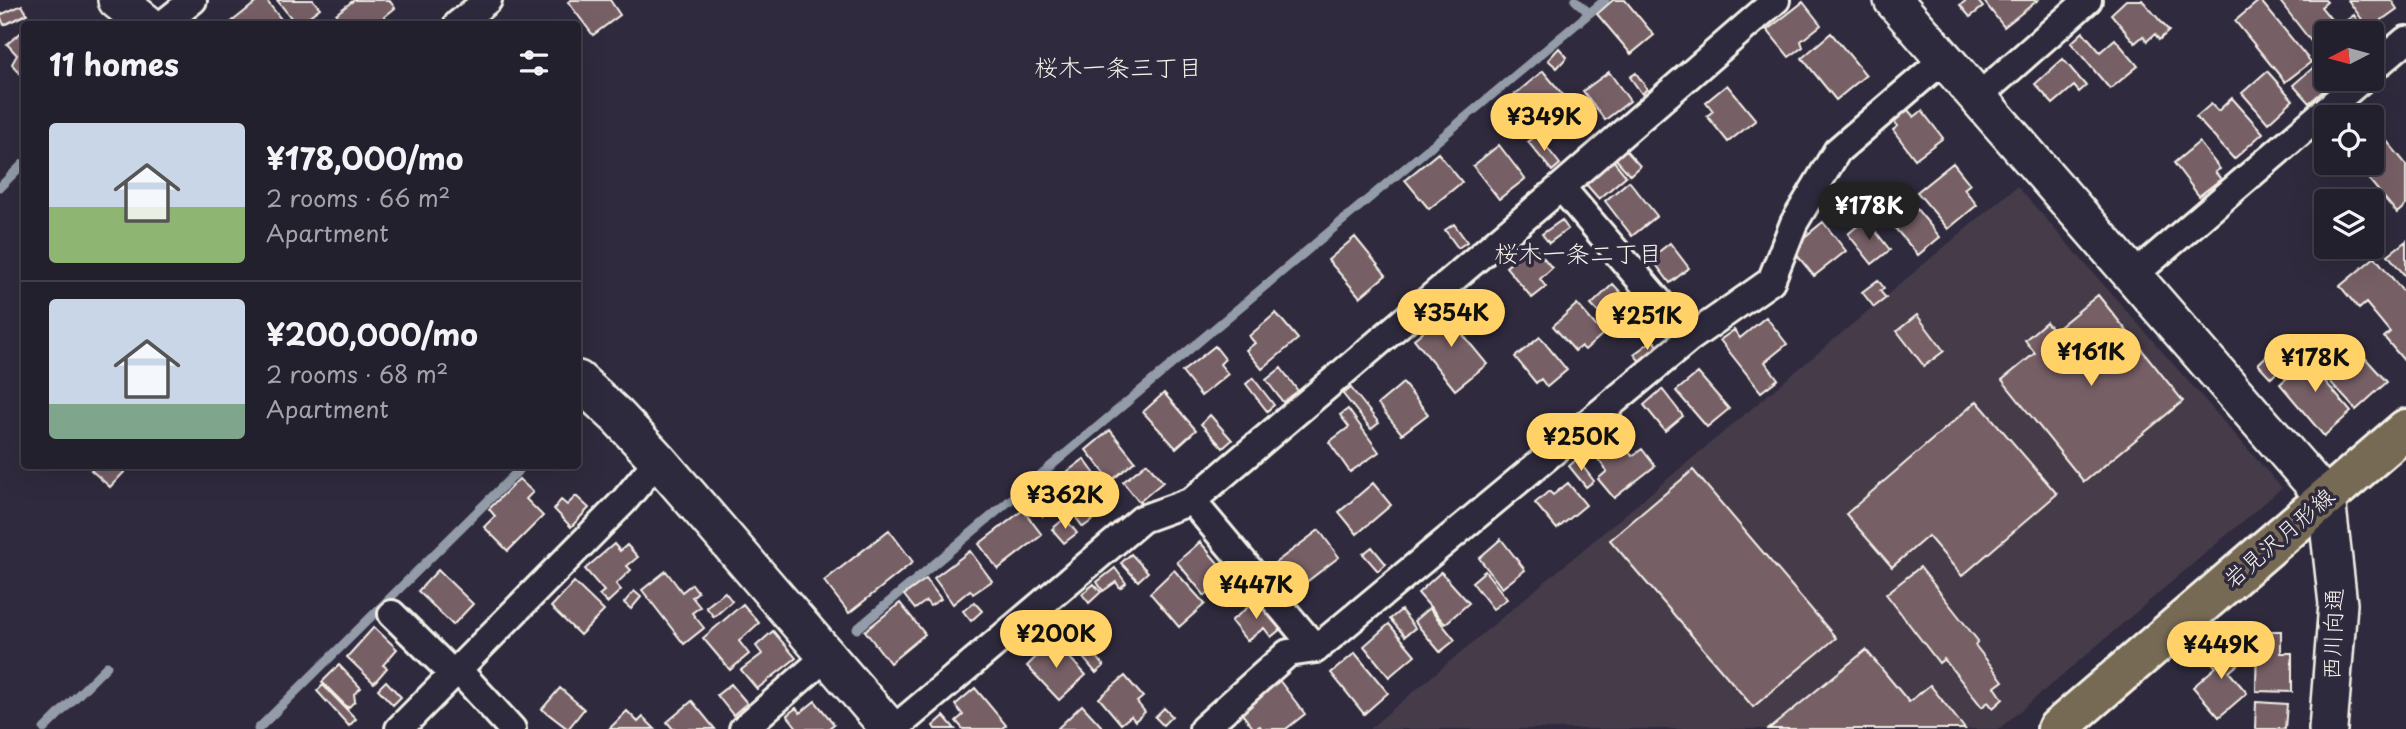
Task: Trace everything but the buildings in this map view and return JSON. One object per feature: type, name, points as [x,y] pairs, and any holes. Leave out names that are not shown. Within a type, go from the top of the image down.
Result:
[{"type":"main road","name":"岩見沢月形線","points":[[2057,729],[2406,429]]},
{"type":"street","points":[[117,0],[143,21]]},
{"type":"street","points":[[167,21],[193,0]]},
{"type":"street","points":[[462,21],[488,0]]},
{"type":"street","points":[[581,383],[658,460],[892,729],[1142,519],[1192,501],[1776,0]]},
{"type":"street","points":[[1893,0],[2326,498]]},
{"type":"street","points":[[1978,97],[2088,0]]},
{"type":"street","points":[[2384,59],[2406,40]]},
{"type":"street","points":[[1202,729],[1288,653],[1316,649],[1690,338],[1770,281],[1794,223],[1837,151],[1944,59]]},
{"type":"street","points":[[2133,276],[2347,91]]},
{"type":"street","points":[[1561,187],[1690,338]]},
{"type":"street","points":[[399,729],[624,501],[658,460]]},
{"type":"street","name":"西川向通","points":[[2326,498],[2338,604],[2328,729]]},
{"type":"street","points":[[1192,501],[1316,649]]},
{"type":"street","points":[[392,614],[512,729]]},
{"type":"street","points":[[743,729],[828,655]]},
{"type":"shaded area","points":[[2017,186],[2282,488],[1999,729],[1369,729]]},
{"type":"waterway","points":[[1575,0],[1589,13]]},
{"type":"waterway","points":[[857,629],[1605,0]]},
{"type":"waterway","points":[[0,187],[21,166]]},
{"type":"waterway","points":[[258,729],[520,469]]},
{"type":"waterway","points":[[44,729],[107,666]]},
{"type":"district","name":"桜木一条三丁目","points":[[1118,68]]},
{"type":"district","name":"桜木一条二丁目","points":[[1578,254]]}]
